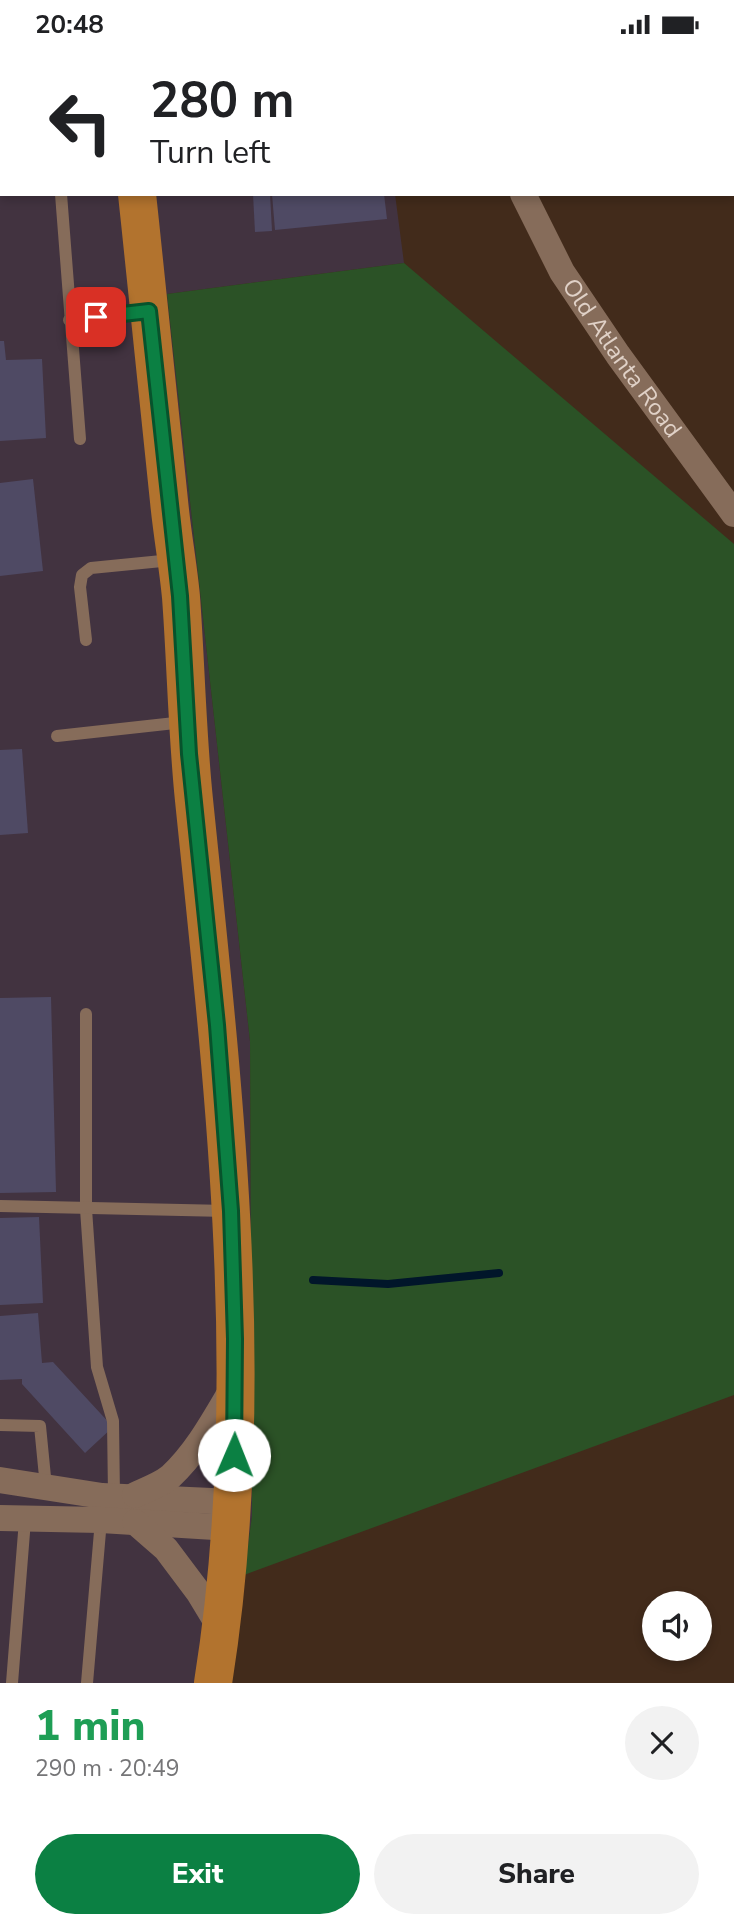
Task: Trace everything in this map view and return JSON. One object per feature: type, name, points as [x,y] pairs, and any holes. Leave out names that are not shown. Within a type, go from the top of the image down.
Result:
[{"type":"highway","points":[[137,196],[180,596],[187,721],[217,1025],[231,1211],[235,1385],[232,1515],[222,1630],[214,1683]]},
{"type":"street","name":"Old Atlanta Road","points":[[524,196],[569,283],[734,515]]},
{"type":"street","points":[[13,1519],[117,1506],[168,1479],[209,1429],[235,1385]]},
{"type":"street","points":[[0,1480],[46,1487],[117,1506],[232,1515]]},
{"type":"street","points":[[117,1506],[166,1549],[200,1593],[222,1630]]},
{"type":"lane","points":[[61,196],[79,439]]},
{"type":"lane","points":[[69,320],[149,311]]},
{"type":"lane","points":[[86,640],[80,587],[82,575],[92,568],[176,560]]},
{"type":"lane","points":[[57,736],[187,721]]},
{"type":"lane","points":[[86,1014],[86,1209],[97,1367],[113,1421],[117,1506],[88,1683]]},
{"type":"lane","points":[[0,1206],[231,1211]]},
{"type":"lane","points":[[0,1425],[40,1426],[46,1487]]},
{"type":"lane","points":[[12,1683],[13,1519]]},
{"type":"shaded area","points":[[0,196],[395,196],[404,263],[167,294],[250,1041],[252,1516],[230,1683],[0,1683]]},
{"type":"green space","points":[[404,263],[734,544],[734,1395],[244,1575],[252,1516],[250,1041],[167,294]]},
{"type":"building","points":[[253,196],[270,196],[272,231],[255,232]]},
{"type":"building","points":[[272,196],[384,196],[387,219],[275,230]]},
{"type":"building","points":[[0,341],[4,341],[6,360],[42,359],[46,438],[0,441]]},
{"type":"building","points":[[33,479],[43,571],[0,576],[0,483]]},
{"type":"building","points":[[22,749],[28,833],[0,835],[0,750]]},
{"type":"building","points":[[51,997],[56,1192],[0,1193],[0,998]]},
{"type":"building","points":[[39,1217],[43,1303],[0,1305],[0,1218]]},
{"type":"building","points":[[38,1313],[42,1363],[53,1362],[113,1427],[85,1453],[22,1384],[22,1379],[0,1380],[0,1316]]},
{"type":"waterway","points":[[313,1280],[388,1284],[499,1273]]},
{"type":"route","points":[[96,317],[149,311],[180,596],[189,754],[217,1025],[231,1211],[235,1339],[234,1455]]}]
